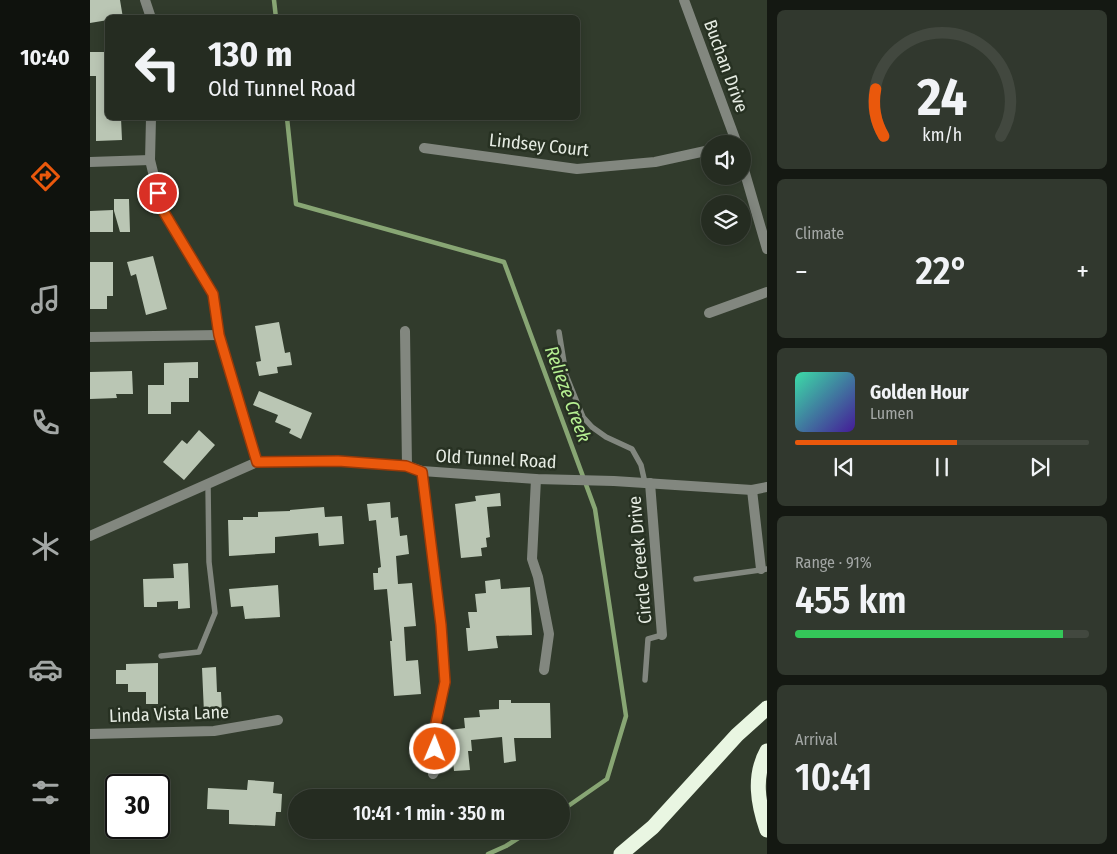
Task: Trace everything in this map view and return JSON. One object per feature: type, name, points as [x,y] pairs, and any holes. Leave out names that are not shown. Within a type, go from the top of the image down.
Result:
[{"type":"highway","points":[[621,854],[653,827],[737,735],[767,708]]},
{"type":"highway","points":[[767,751],[759,776],[758,796],[761,814],[767,830]]},
{"type":"street","points":[[145,0],[151,15]]},
{"type":"street","name":"Buchan Drive","points":[[684,0],[734,135]]},
{"type":"street","points":[[151,120],[150,160],[162,209],[213,294],[219,335],[257,462]]},
{"type":"street","name":"Lindsey Court","points":[[424,148],[577,169],[655,162],[701,152]]},
{"type":"street","points":[[90,162],[150,160]]},
{"type":"street","points":[[748,185],[767,249]]},
{"type":"street","points":[[709,313],[767,292]]},
{"type":"street","points":[[406,331],[406,466]]},
{"type":"street","points":[[90,337],[219,335]]},
{"type":"street","name":"Old Tunnel Road","points":[[90,536],[257,462],[338,461],[406,466],[422,472],[536,479],[594,480],[752,490],[767,487]]},
{"type":"street","points":[[422,472],[441,625],[445,682],[436,723],[436,768],[434,774]]},
{"type":"street","points":[[536,479],[532,559],[538,577],[549,634],[544,670]]},
{"type":"street","name":"Circle Creek Drive","points":[[647,483],[662,635]]},
{"type":"street","points":[[752,490],[764,569]]},
{"type":"street","name":"Linda Vista Lane","points":[[90,734],[207,732],[278,720]]},
{"type":"lane","points":[[559,332],[566,375],[583,417],[592,427],[606,437],[632,449],[642,465],[647,483]]},
{"type":"lane","points":[[161,656],[199,652],[216,613],[209,562],[208,484]]},
{"type":"lane","points":[[696,579],[764,569]]},
{"type":"lane","points":[[645,680],[648,639],[662,635]]},
{"type":"building","points":[[90,0],[120,0],[122,15],[105,15],[105,20],[90,23]]},
{"type":"building","points":[[90,52],[105,52],[105,120],[121,120],[122,140],[96,141],[96,76],[90,76]]},
{"type":"building","points":[[114,199],[129,199],[130,232],[120,232],[114,211]]},
{"type":"building","points":[[113,210],[113,232],[90,232],[90,211]]},
{"type":"building","points":[[153,256],[167,309],[146,315],[136,274],[131,276],[127,262]]},
{"type":"building","points":[[90,262],[113,262],[113,296],[107,296],[107,309],[90,309]]},
{"type":"building","points":[[279,322],[285,353],[290,352],[292,365],[277,367],[278,373],[259,376],[256,362],[261,361],[255,326]]},
{"type":"building","points":[[198,362],[198,378],[189,378],[189,402],[171,402],[171,414],[148,414],[148,385],[164,385],[164,363]]},
{"type":"building","points":[[132,371],[133,394],[116,394],[117,398],[90,399],[90,372]]},
{"type":"building","points":[[259,391],[312,413],[301,439],[289,433],[291,429],[275,422],[278,415],[253,405]]},
{"type":"building","points":[[199,430],[215,445],[184,480],[163,462],[182,440],[187,444]]},
{"type":"building","points":[[500,493],[501,506],[487,507],[490,537],[486,538],[487,547],[481,548],[482,556],[461,558],[455,504],[476,501],[475,496]]},
{"type":"building","points":[[390,502],[391,518],[398,517],[400,536],[407,535],[409,554],[396,556],[398,584],[412,583],[416,626],[404,627],[406,661],[418,660],[421,694],[394,696],[390,641],[392,641],[387,589],[374,590],[373,573],[378,573],[378,568],[381,567],[376,520],[369,521],[367,504]]},
{"type":"building","points":[[324,507],[325,517],[342,516],[344,544],[319,546],[318,533],[275,537],[275,553],[229,556],[228,520],[258,517],[258,512]]},
{"type":"building","points":[[188,563],[190,608],[178,609],[178,601],[157,602],[157,607],[144,607],[143,579],[174,578],[173,564]]},
{"type":"building","points":[[500,579],[501,589],[530,587],[532,635],[496,636],[498,648],[468,651],[466,628],[470,628],[468,612],[477,612],[475,594],[486,593],[485,581]]},
{"type":"building","points":[[278,585],[280,617],[245,619],[243,606],[231,607],[229,589]]},
{"type":"building","points":[[158,663],[158,704],[146,704],[146,692],[128,692],[128,684],[116,684],[116,670],[126,670],[126,664]]},
{"type":"building","points":[[216,667],[217,692],[221,692],[222,712],[204,713],[202,668]]},
{"type":"building","points":[[499,700],[511,700],[511,703],[550,703],[551,738],[514,738],[516,761],[504,763],[502,737],[471,740],[472,751],[468,751],[470,770],[454,771],[450,730],[465,728],[464,718],[480,717],[479,710],[499,709]]},
{"type":"building","points":[[248,780],[274,782],[273,793],[282,794],[281,812],[276,812],[275,826],[229,824],[229,810],[207,809],[208,788],[247,790]]},
{"type":"waterway","name":"Relieze Creek","points":[[274,0],[276,15]]},
{"type":"waterway","name":"Relieze Creek","points":[[287,120],[296,204],[504,262],[595,509],[626,716],[607,779],[570,805]]},
{"type":"waterway","name":"Relieze Creek","points":[[488,854],[517,839]]},
{"type":"route","points":[[158,193],[162,209],[213,294],[219,335],[257,462],[338,461],[406,466],[422,472],[441,625],[445,682],[436,723],[435,749]]}]
